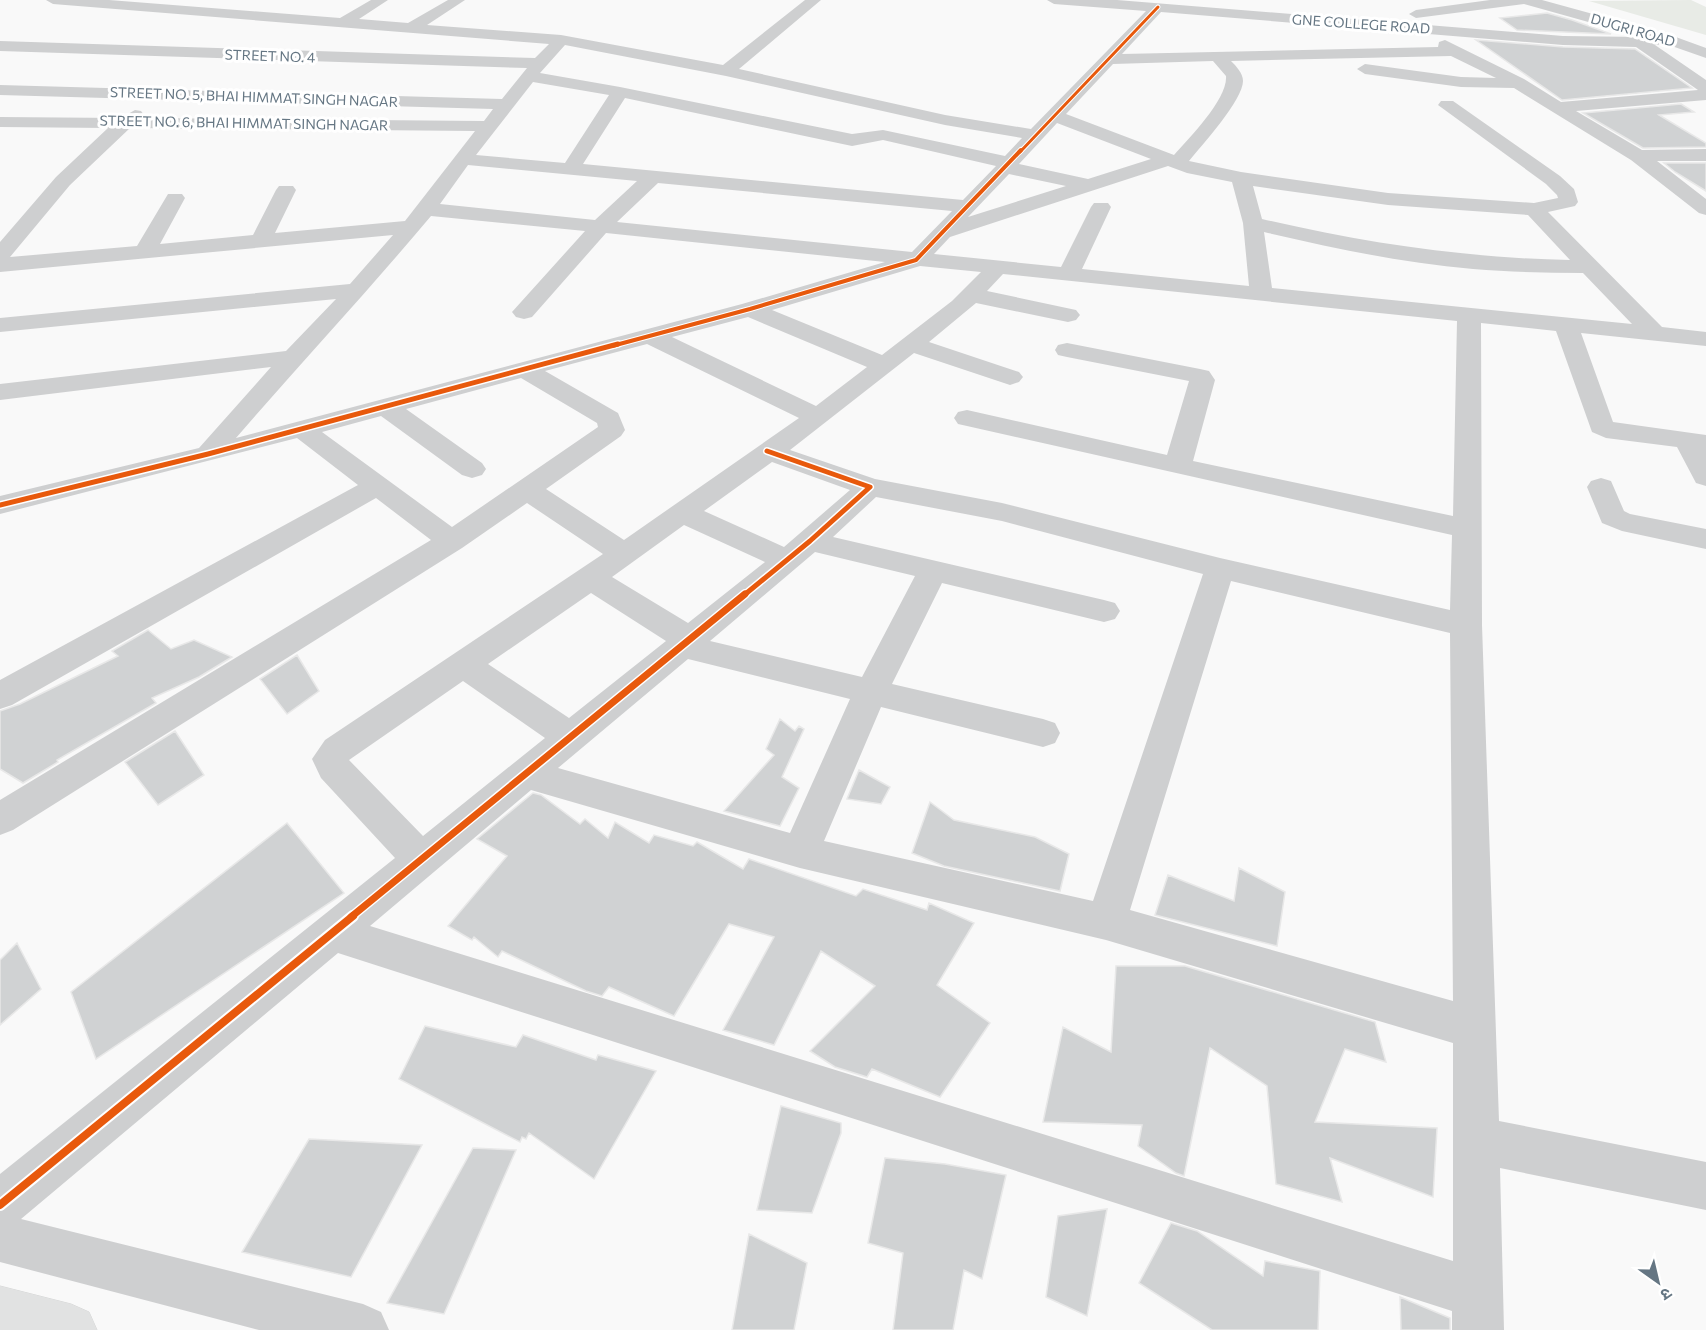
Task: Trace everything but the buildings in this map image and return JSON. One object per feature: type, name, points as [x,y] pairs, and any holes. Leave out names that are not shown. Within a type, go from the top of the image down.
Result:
[{"type":"highway","points":[[0,1311],[71,1330]]},
{"type":"street","points":[[53,0],[561,40],[726,71],[945,120],[1036,135]]},
{"type":"street","points":[[342,23],[381,0]]},
{"type":"street","points":[[411,28],[458,0]]},
{"type":"street","points":[[726,71],[814,0]]},
{"type":"street","name":"GNE COLLEGE ROAD","points":[[1054,0],[1338,24],[1641,43],[1667,39]]},
{"type":"street","points":[[1258,0],[1290,20]]},
{"type":"street","points":[[1338,24],[1525,0]]},
{"type":"street","name":"DUGRI ROAD","points":[[1525,0],[1667,39],[1706,53]]},
{"type":"street","name":"DUGRI ROAD","points":[[1553,0],[1706,43]]},
{"type":"street","points":[[0,506],[750,309],[916,260],[1158,7]]},
{"type":"street","points":[[126,18],[145,8]]},
{"type":"street","points":[[1420,28],[1454,51],[1518,83],[1638,156],[1706,209]]},
{"type":"street","points":[[66,49],[96,34]]},
{"type":"street","points":[[208,453],[293,357],[357,290],[408,227],[426,209],[489,126],[561,40]]},
{"type":"street","points":[[1641,43],[1706,88]]},
{"type":"street","name":"STREET NO. 4","points":[[0,46],[534,70],[620,92],[852,140],[884,135],[1090,185]]},
{"type":"street","points":[[1110,59],[1454,51]]},
{"type":"street","points":[[943,232],[1090,185],[1172,162],[1219,111],[1235,86],[1234,75],[1218,57]]},
{"type":"street","points":[[1340,70],[1374,70],[1461,82],[1518,83]]},
{"type":"street","name":"STREET NO. 5, BHAI HIMMAT SINGH NAGAR","points":[[0,90],[508,104]]},
{"type":"street","points":[[570,169],[620,92]]},
{"type":"street","points":[[0,256],[56,187],[127,121],[161,94]]},
{"type":"street","points":[[1558,107],[1706,95]]},
{"type":"street","points":[[1055,116],[1172,162],[1194,169],[1241,178],[1388,199],[1534,209],[1568,202],[1567,193],[1553,180],[1447,105]]},
{"type":"street","name":"STREET NO. 6, BHAI HIMMAT SINGH NAGAR","points":[[4,130],[27,122],[127,121],[489,126]]},
{"type":"street","points":[[1638,156],[1706,155]]},
{"type":"street","points":[[463,159],[967,206]]},
{"type":"street","points":[[524,312],[600,227],[653,177]]},
{"type":"street","points":[[1241,178],[1253,223],[1261,295]]},
{"type":"street","points":[[262,239],[286,190]]},
{"type":"street","points":[[145,251],[175,198]]},
{"type":"street","points":[[1068,275],[1101,207]]},
{"type":"street","points":[[426,209],[1706,339]]},
{"type":"street","points":[[1534,209],[1655,334]]},
{"type":"street","points":[[1253,223],[1395,253],[1458,261],[1589,267]]},
{"type":"street","points":[[0,265],[408,227]]},
{"type":"street","points":[[420,859],[334,768],[330,759],[337,750],[590,578],[818,417],[972,295],[996,268]]},
{"type":"street","points":[[0,325],[357,290]]},
{"type":"street","points":[[972,295],[1068,315]]},
{"type":"street","points":[[750,309],[884,365]]},
{"type":"street","points":[[331,932],[1478,1312],[1477,1140],[1466,625],[1469,316]]},
{"type":"street","points":[[1566,326],[1601,426],[1617,433],[1696,442],[1706,477]]},
{"type":"street","points":[[648,335],[818,417]]},
{"type":"street","points":[[910,344],[1010,377]]},
{"type":"street","points":[[1066,350],[1200,376],[1202,380],[1178,466]]},
{"type":"street","points":[[0,392],[293,357]]},
{"type":"street","points":[[0,819],[452,541],[612,430],[609,419],[523,369]]},
{"type":"street","points":[[385,406],[472,469]]},
{"type":"street","points":[[967,418],[1468,529]]},
{"type":"street","points":[[300,428],[452,541]]},
{"type":"street","points":[[767,451],[870,486],[1002,513],[1220,568],[1466,625]]},
{"type":"street","points":[[0,696],[377,486]]},
{"type":"street","points":[[0,1205],[798,551],[870,486]]},
{"type":"street","points":[[1601,487],[1612,516],[1622,522],[1706,539]]},
{"type":"street","points":[[526,490],[624,554]]},
{"type":"street","points":[[682,513],[798,551],[933,570],[1104,611]]},
{"type":"street","points":[[1106,922],[1220,568]]},
{"type":"street","points":[[800,852],[870,693],[933,570]]},
{"type":"street","points":[[590,578],[686,643],[870,693],[1043,733]]},
{"type":"street","points":[[464,664],[570,737]]},
{"type":"street","points":[[525,774],[800,852],[1106,922],[1475,1028]]},
{"type":"street","points":[[1477,1140],[1706,1186]]},
{"type":"street","points":[[0,1238],[170,1283],[363,1330]]},
{"type":"shaded area","points":[[1691,0],[1706,7],[1706,35],[1589,1]]},
{"type":"cycle path","points":[[0,505],[208,454],[750,309],[916,260],[1158,7]]},
{"type":"cycle path","points":[[0,1205],[810,541],[870,487],[767,451]]}]
